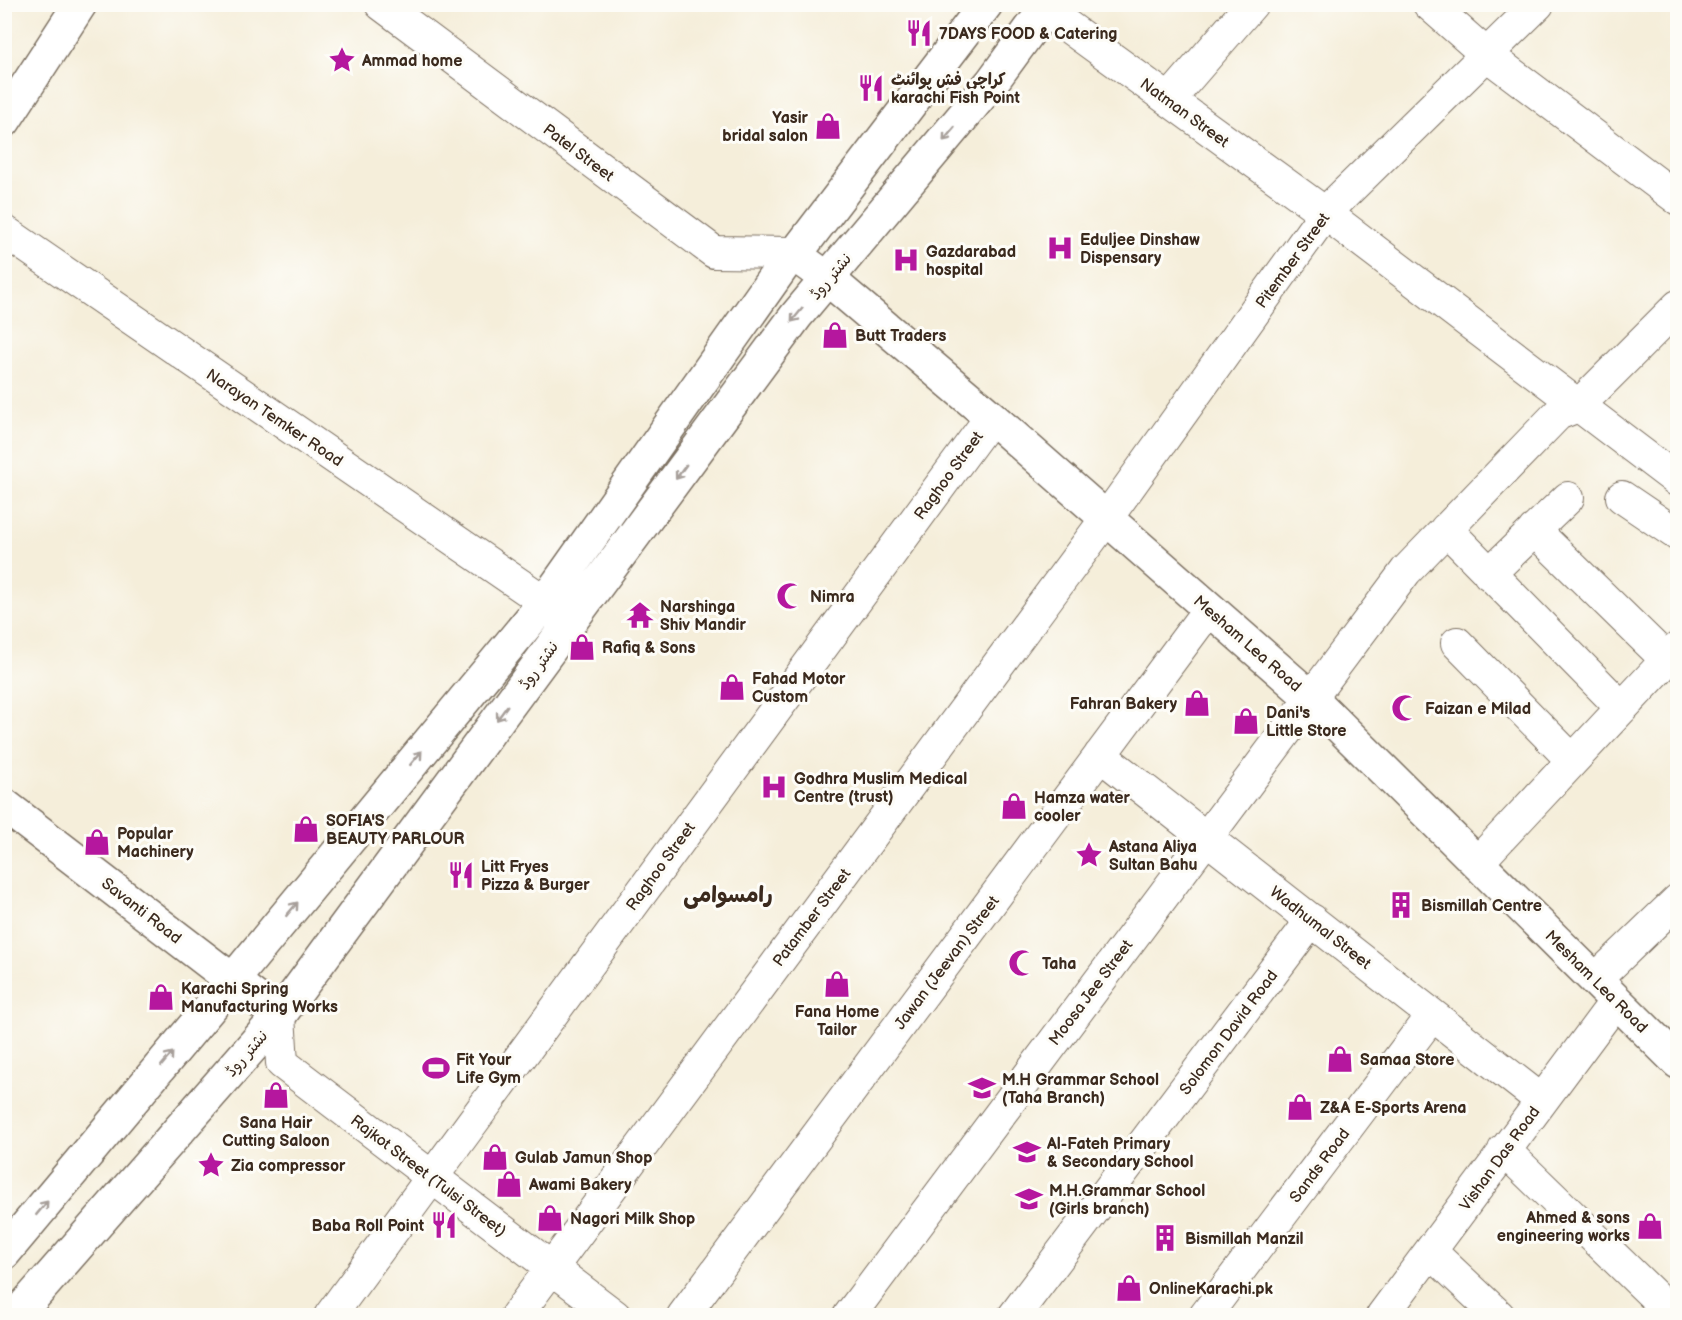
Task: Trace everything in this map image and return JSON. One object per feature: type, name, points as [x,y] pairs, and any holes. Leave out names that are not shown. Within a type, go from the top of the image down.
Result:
[{"type":"main road","points":[[4,121],[80,4]]},
{"type":"main road","name":"نشتر روڈ","points":[[4,1253],[233,981],[545,602],[792,253],[797,252],[986,4]]},
{"type":"main road","name":"نشتر روڈ","points":[[16,1316],[279,1016],[796,316],[992,82],[1047,8]]},
{"type":"main road","name":"Mesham Lea Road","points":[[792,253],[828,279],[991,417],[1310,698],[1677,1062]]},
{"type":"main road","name":"Savanti Road","points":[[4,805],[279,1016]]},
{"type":"street","name":"Patel Street","points":[[381,4],[714,252],[792,253]]},
{"type":"street","points":[[1168,100],[1252,4]]},
{"type":"street","points":[[1429,4],[1487,55],[1677,200]]},
{"type":"street","name":"Pitember Street","points":[[1106,519],[1325,213],[1538,4]]},
{"type":"street","name":"Natman Street","points":[[1047,8],[1168,100],[1325,213],[1677,481]]},
{"type":"street","name":"Narayan Temker Road","points":[[4,231],[545,602]]},
{"type":"street","name":"Moosa Jee Street","points":[[849,1316],[1406,571],[1558,414],[1578,406],[1677,306]]},
{"type":"street","name":"Raghoo Street","points":[[330,1316],[991,417]]},
{"type":"street","points":[[1622,497],[1677,535]]},
{"type":"street","points":[[1489,574],[1568,498]]},
{"type":"street","name":"Patamber Street","points":[[516,1316],[1106,519]]},
{"type":"street","points":[[1446,529],[1621,707]]},
{"type":"street","points":[[1477,863],[1672,653],[1534,530]]},
{"type":"street","name":"Jawan (Jeevan) Street","points":[[683,1316],[1209,609]]},
{"type":"street","points":[[1457,643],[1572,760]]},
{"type":"street","name":"Wadhumal Street","points":[[1100,755],[1542,1100]]},
{"type":"street","name":"Vishan Das Road","points":[[1382,1316],[1542,1100],[1606,991],[1677,900]]},
{"type":"street","name":"Solomon David Road","points":[[1014,1316],[1312,920]]},
{"type":"street","name":"Sands Road","points":[[1205,1316],[1432,1015]]},
{"type":"street","name":"Rajkot Street (Tulsi Street)","points":[[279,1016],[282,1064],[615,1316]]},
{"type":"street","points":[[1504,1150],[1675,1316]]},
{"type":"street","points":[[1431,1252],[1499,1316]]},
{"type":"place","name":"7DAYS FOOD & Catering","points":[[919,33]]},
{"type":"place","name":"Ammad home","points":[[342,60]]},
{"type":"place","name":"کراچی فش پوائنٹ karachi Fish Point","points":[[871,88]]},
{"type":"place","name":"Yasir bridal salon","points":[[828,126]]},
{"type":"place","name":"Eduljee Dinshaw Dispensary","points":[[1060,248]]},
{"type":"place","name":"Gazdarabad hospital","points":[[906,260]]},
{"type":"place","name":"Butt Traders","points":[[835,335]]},
{"type":"place","name":"Nimra","points":[[790,596]]},
{"type":"place","name":"Narshinga Shiv Mandir","points":[[640,615]]},
{"type":"place","name":"Rafiq & Sons","points":[[582,647]]},
{"type":"place","name":"Fahad Motor Custom","points":[[732,687]]},
{"type":"place","name":"Fahran Bakery","points":[[1197,703]]},
{"type":"place","name":"Faizan e Milad","points":[[1405,708]]},
{"type":"place","name":"Dani's Little Store","points":[[1246,721]]},
{"type":"place","name":"Godhra Muslim Medical Centre (trust)","points":[[774,787]]},
{"type":"place","name":"Hamza water cooler","points":[[1014,806]]},
{"type":"place","name":"SOFIA'S BEAUTY PARLOUR","points":[[306,829]]},
{"type":"place","name":"Popular Machinery","points":[[97,842]]},
{"type":"place","name":"Astana Aliya Sultan Bahu","points":[[1089,855]]},
{"type":"place","name":"Litt Fryes Pizza & Burger","points":[[461,875]]},
{"type":"place","name":"Bismillah Centre","points":[[1401,905]]},
{"type":"place","name":"Taha","points":[[1022,963]]},
{"type":"place","name":"Fana Home Tailor","points":[[837,984]]},
{"type":"place","name":"Karachi Spring Manufacturing Works","points":[[161,997]]},
{"type":"place","name":"Samaa Store","points":[[1340,1059]]},
{"type":"place","name":"Fit Your Life Gym","points":[[436,1068]]},
{"type":"place","name":"M.H Grammar School (Taha Branch)","points":[[982,1088]]},
{"type":"place","name":"Sana Hair Cutting Saloon","points":[[276,1095]]},
{"type":"place","name":"Z&A E-Sports Arena","points":[[1300,1107]]},
{"type":"place","name":"Al-Fateh Primary & Secondary School","points":[[1027,1152]]},
{"type":"place","name":"Gulab Jamun Shop","points":[[495,1157]]},
{"type":"place","name":"Zia compressor","points":[[211,1165]]},
{"type":"place","name":"Awami Bakery","points":[[509,1184]]},
{"type":"place","name":"M.H.Grammar School (Girls branch)","points":[[1029,1199]]},
{"type":"place","name":"Nagori Milk Shop","points":[[550,1218]]},
{"type":"place","name":"Baba Roll Point","points":[[444,1225]]},
{"type":"place","name":"Ahmed & sons engineering works","points":[[1650,1226]]},
{"type":"place","name":"Bismillah Manzil","points":[[1165,1238]]},
{"type":"place","name":"OnlineKarachi.pk","points":[[1129,1288]]},
{"type":"district","name":"رامسوامی","points":[[728,894]]}]
